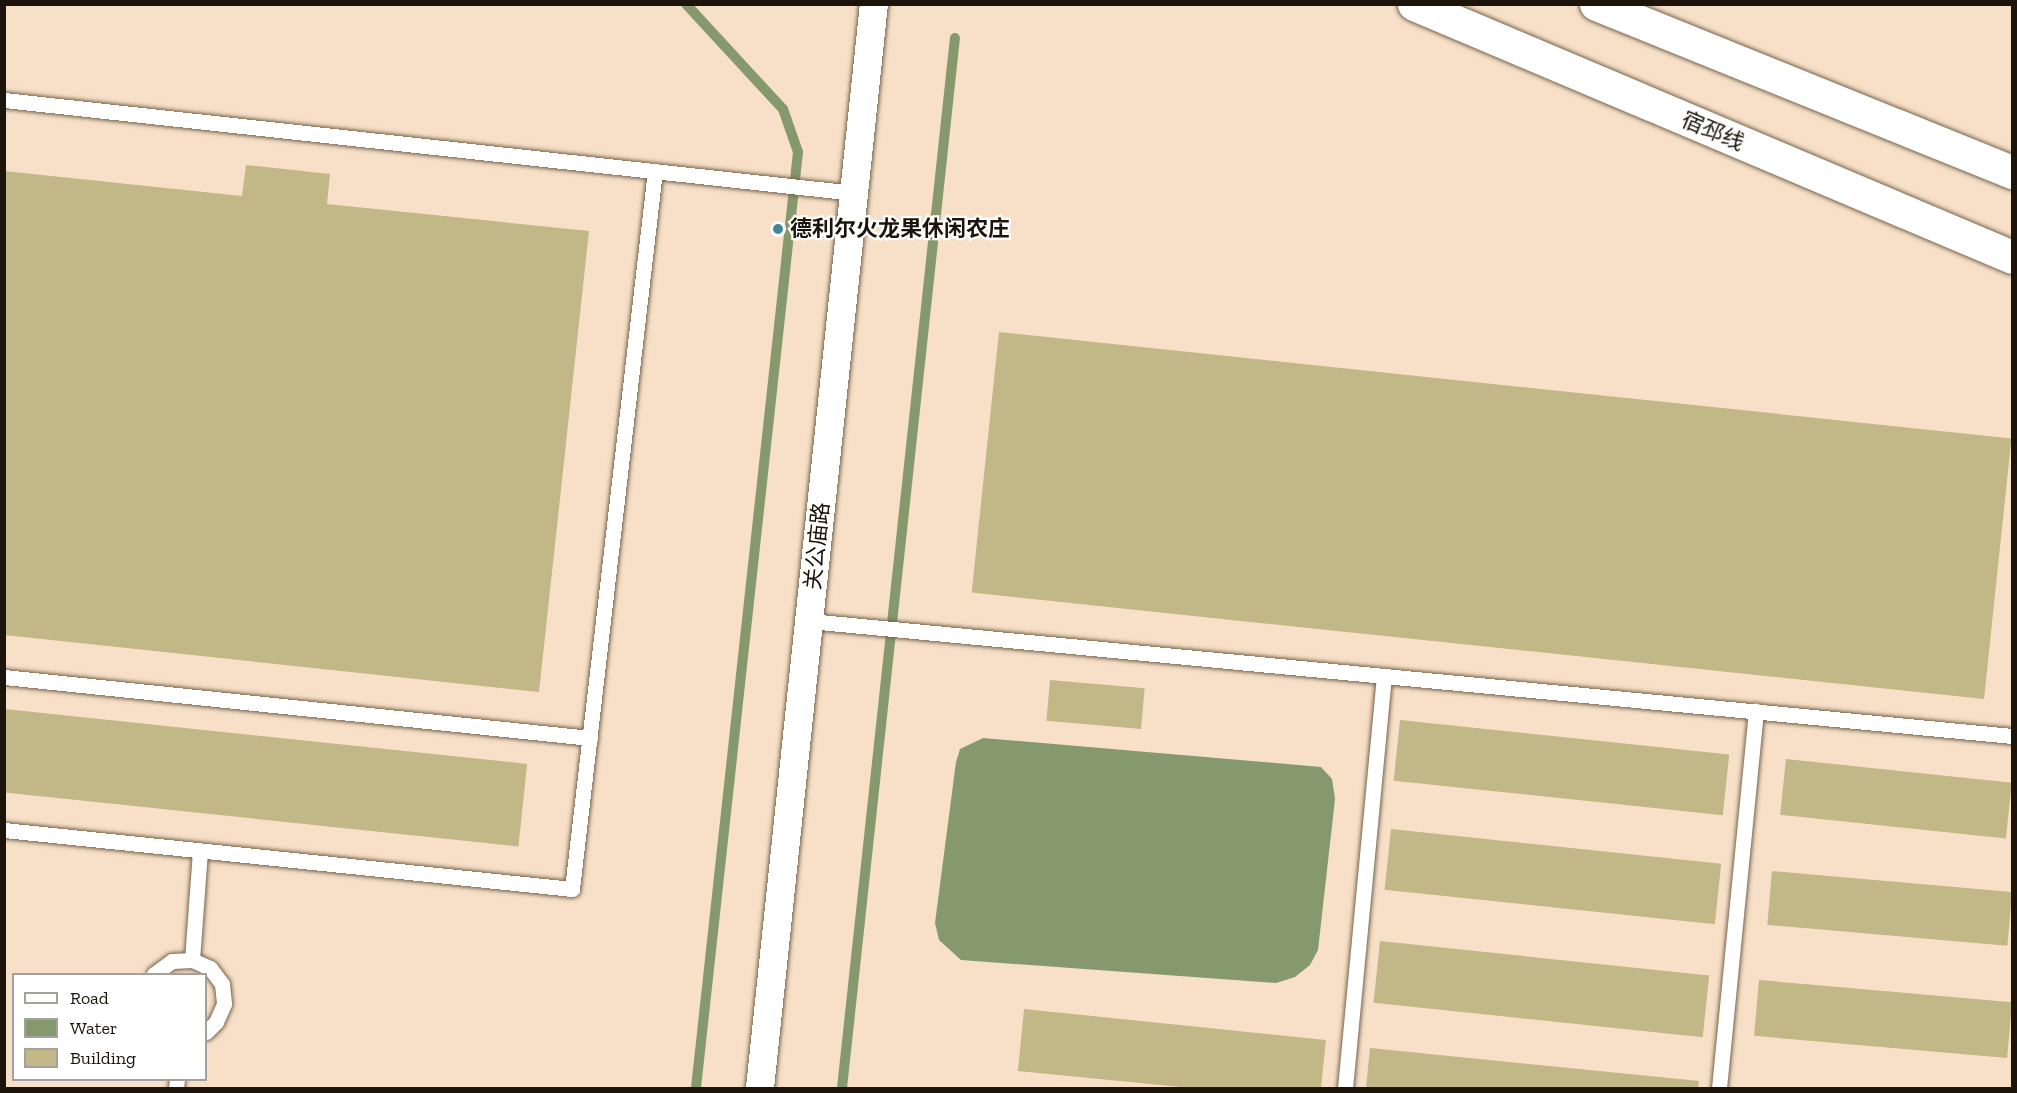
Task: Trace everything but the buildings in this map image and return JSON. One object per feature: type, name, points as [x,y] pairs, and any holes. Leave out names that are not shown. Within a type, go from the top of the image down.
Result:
[{"type":"main road","name":"宿邳线","points":[[1414,4],[2013,257]]},
{"type":"main road","points":[[1596,4],[2013,172]]},
{"type":"street","name":"关公庙路","points":[[760,1089],[874,4]]},
{"type":"lane","points":[[4,100],[855,193]]},
{"type":"lane","points":[[4,830],[572,889],[655,171]]},
{"type":"lane","points":[[809,621],[2013,736]]},
{"type":"lane","points":[[1345,1089],[1384,676]]},
{"type":"lane","points":[[4,677],[590,738]]},
{"type":"lane","points":[[1719,1089],[1756,711]]},
{"type":"lane","points":[[192,960],[200,850]]},
{"type":"lane","points":[[157,973],[172,961],[192,960],[210,968],[222,984],[224,1004],[216,1023],[207,1031]]},
{"type":"water","points":[[983,738],[1321,767],[1332,779],[1335,799],[1318,950],[1310,965],[1295,977],[1276,983],[961,960],[939,940],[935,923],[956,762],[960,749]]},
{"type":"waterway","points":[[686,4],[783,109],[798,152],[696,1088]]},
{"type":"waterway","points":[[842,1088],[955,38]]},
{"type":"place","name":"德利尔火龙果休闲农庄","points":[[778,229]]}]
